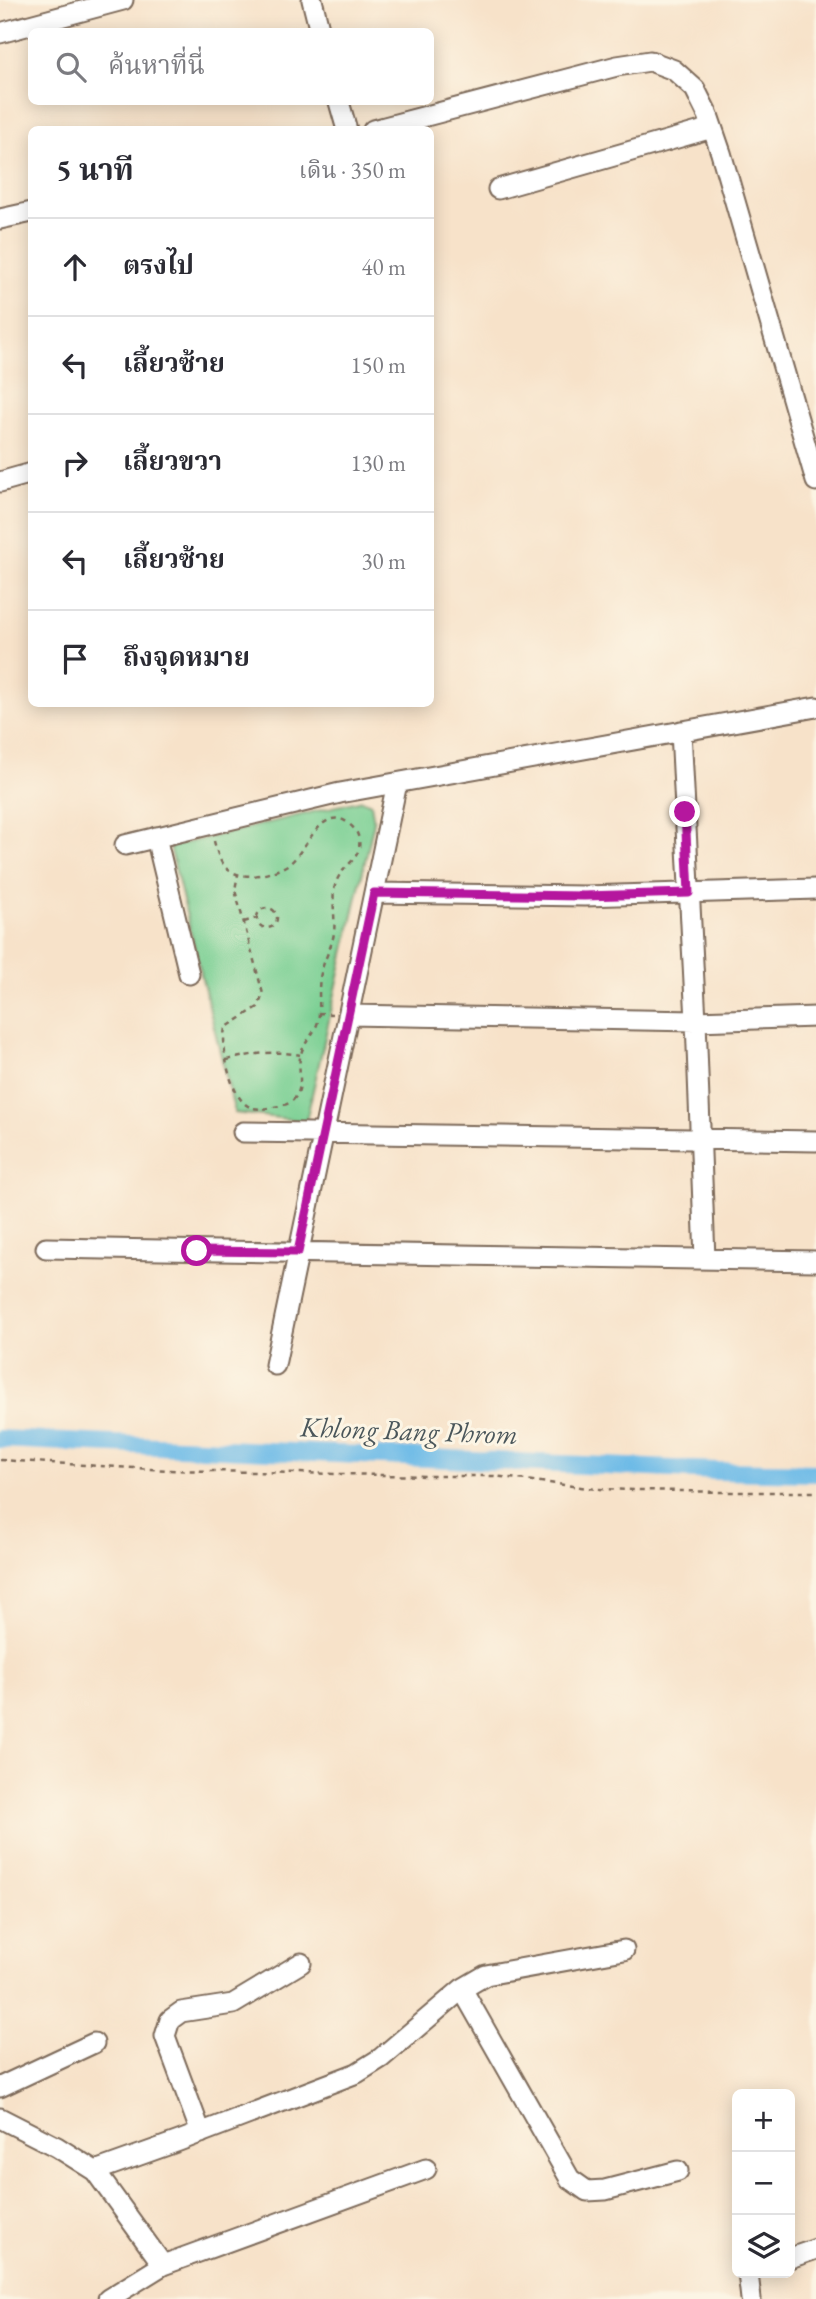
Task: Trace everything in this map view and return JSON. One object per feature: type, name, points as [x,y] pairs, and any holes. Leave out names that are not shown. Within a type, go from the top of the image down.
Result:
[{"type":"street","points":[[0,33],[123,0]]},
{"type":"street","points":[[312,0],[319,28]]},
{"type":"street","points":[[388,126],[617,66],[650,61],[674,71],[695,89],[712,128],[816,481]]},
{"type":"street","points":[[340,105],[346,126]]},
{"type":"street","points":[[498,189],[712,128]]},
{"type":"street","points":[[0,219],[28,213]]},
{"type":"street","points":[[0,482],[28,475]]},
{"type":"street","points":[[125,845],[340,793],[816,706]]},
{"type":"street","points":[[681,731],[705,1259]]},
{"type":"street","points":[[275,1366],[397,783]]},
{"type":"street","points":[[156,837],[189,974]]},
{"type":"street","points":[[374,893],[584,896],[816,889]]},
{"type":"street","points":[[348,1015],[696,1021],[816,1017]]},
{"type":"street","points":[[243,1132],[816,1141]]},
{"type":"street","points":[[46,1248],[816,1261]]},
{"type":"street","points":[[95,2171],[357,2073],[381,2058],[462,1989],[486,1975],[624,1950]]},
{"type":"street","points":[[201,2133],[165,2036],[170,2020],[181,2011],[233,2004],[301,1963]]},
{"type":"street","points":[[462,1989],[570,2179],[587,2191],[605,2190],[678,2171]]},
{"type":"street","points":[[0,2087],[94,2043]]},
{"type":"street","points":[[0,2118],[57,2147],[95,2171],[163,2265]]},
{"type":"street","points":[[108,2299],[163,2265],[426,2169]]},
{"type":"street","points":[[795,2256],[816,2249]]},
{"type":"path","points":[[209,825],[224,865],[238,874],[252,876],[270,873],[290,863],[314,832],[333,820],[344,820],[356,830],[360,840],[359,854],[337,878],[333,934],[320,974],[318,1022],[300,1055],[300,1085],[294,1099],[285,1105],[267,1108],[250,1108],[237,1097],[223,1037],[225,1028],[258,1007],[262,994],[235,890],[238,874]]},
{"type":"path","points":[[244,922],[257,918],[261,910],[268,908],[273,910],[277,919],[272,927],[265,928],[257,918]]},
{"type":"path","points":[[227,1060],[255,1053],[285,1052],[300,1055]]},
{"type":"path","points":[[0,1460],[168,1470],[494,1476],[596,1489],[816,1492]]},
{"type":"green space","points":[[362,800],[371,804],[374,822],[306,1121],[235,1113],[170,847]]},
{"type":"waterway","name":"Khlong Bang Phrom","points":[[0,1439],[717,1471],[816,1473]]},
{"type":"route","points":[[197,1251],[298,1252],[374,893],[584,896],[689,893],[685,812]]}]
